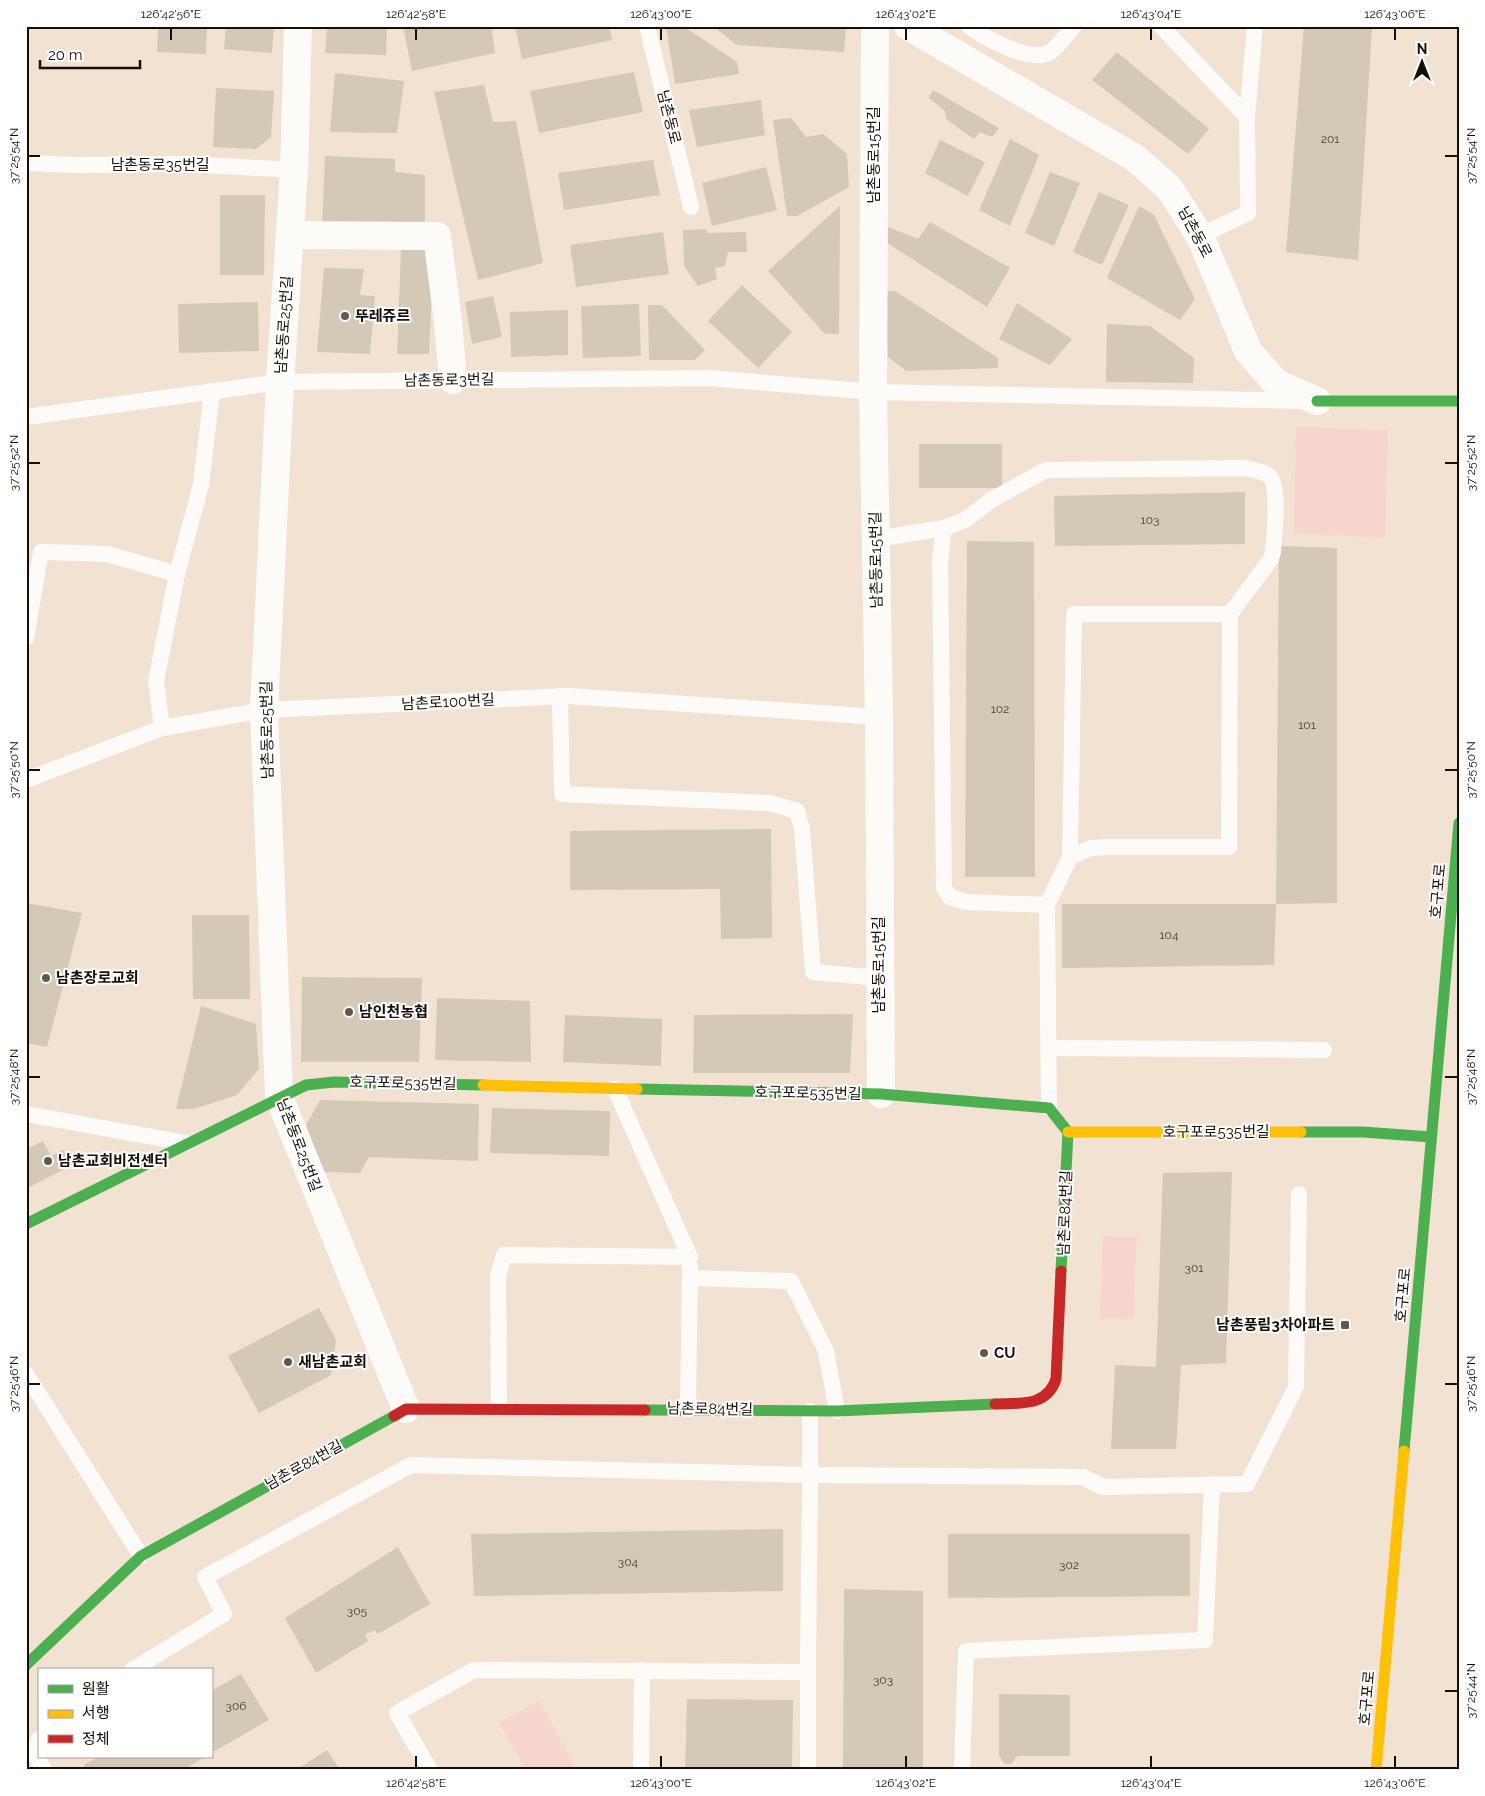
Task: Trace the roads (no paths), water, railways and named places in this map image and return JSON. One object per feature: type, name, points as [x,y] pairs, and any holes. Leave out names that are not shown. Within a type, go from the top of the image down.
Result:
[{"type":"street","name":"남촌동로25번길","points":[[298,26],[294,170],[280,382],[264,710],[279,1096],[406,1409]]},
{"type":"street","name":"남촌동로15번길","points":[[875,26],[873,392],[879,718],[881,1094]]},
{"type":"street","name":"남촌동로","points":[[908,26],[1135,158],[1169,188],[1200,236],[1248,350],[1276,383],[1317,401],[1459,401]]},
{"type":"street","points":[[290,235],[437,236],[448,321],[453,380]]},
{"type":"street","name":"호구포로","points":[[1376,1770],[1431,1138],[1451,995],[1459,823]]},
{"type":"street","name":"호구포로535번길","points":[[26,1224],[279,1096],[306,1085],[334,1082],[881,1094],[1049,1108]]},
{"type":"street","points":[[1049,1108],[1068,1132]]},
{"type":"street","name":"호구포로535번길","points":[[1068,1132],[1363,1132],[1431,1138]]},
{"type":"street","name":"남촌로84번길","points":[[26,1665],[142,1556],[406,1409],[837,1411],[1035,1402],[1045,1398],[1052,1391],[1056,1380],[1068,1132]]},
{"type":"lane","name":"남촌동로","points":[[646,26],[691,207]]},
{"type":"lane","points":[[969,26],[1024,55],[1038,56],[1051,52],[1074,26]]},
{"type":"lane","points":[[1161,26],[1247,117]]},
{"type":"lane","points":[[1200,236],[1248,214],[1247,117],[1255,26]]},
{"type":"lane","name":"남촌동로35번길","points":[[26,162],[75,165],[186,164],[294,170]]},
{"type":"lane","name":"남촌동로3번길","points":[[26,418],[280,382],[710,378],[873,392],[1317,401]]},
{"type":"lane","points":[[162,728],[156,681],[177,574],[201,485],[212,391]]},
{"type":"lane","points":[[876,539],[944,528],[965,520],[993,499],[1046,470],[1244,468],[1270,476],[1274,486],[1273,552],[1271,559],[1230,614],[1229,847],[1106,847],[1091,848],[1070,857]]},
{"type":"lane","points":[[944,528],[940,561],[944,888],[950,896],[966,902],[1047,905]]},
{"type":"lane","points":[[26,638],[34,550],[107,554],[177,574]]},
{"type":"lane","points":[[1049,1108],[1047,905],[1070,857],[1074,614],[1230,614]]},
{"type":"lane","points":[[560,696],[562,794],[770,803],[797,811],[802,828],[813,972],[879,978]]},
{"type":"lane","name":"남촌로100번길","points":[[26,780],[162,728],[264,710],[560,696],[879,718]]},
{"type":"lane","points":[[1048,1048],[1324,1050]]},
{"type":"lane","points":[[615,1089],[690,1257],[688,1409]]},
{"type":"lane","points":[[26,1114],[186,1143]]},
{"type":"lane","points":[[135,1668],[224,1614],[205,1577],[411,1465],[810,1474],[1083,1477],[1104,1487],[1247,1484],[1296,1387],[1299,1194]]},
{"type":"lane","points":[[499,1408],[498,1276],[504,1255],[690,1257]]},
{"type":"lane","points":[[690,1278],[791,1281],[826,1351],[837,1411]]},
{"type":"lane","points":[[26,1374],[142,1556]]},
{"type":"lane","points":[[808,1770],[810,1411]]},
{"type":"lane","points":[[962,1770],[966,1651],[1205,1640],[1212,1484]]},
{"type":"lane","points":[[430,1770],[397,1713],[474,1670],[808,1672]]},
{"type":"lane","points":[[641,1770],[642,1670]]},
{"type":"lane","points":[[38,1741],[33,1750],[44,1770]]},
{"type":"place","name":"뚜레쥬르","points":[[345,316]]},
{"type":"place","name":"남촌장로교회","points":[[46,978]]},
{"type":"place","name":"남인천농협","points":[[349,1012]]},
{"type":"place","name":"남촌교회비전센터","points":[[48,1161]]},
{"type":"place","name":"남촌풍림3차아파트","points":[[1345,1325]]},
{"type":"place","name":"CU","points":[[984,1353]]},
{"type":"place","name":"새남촌교회","points":[[288,1362]]}]
